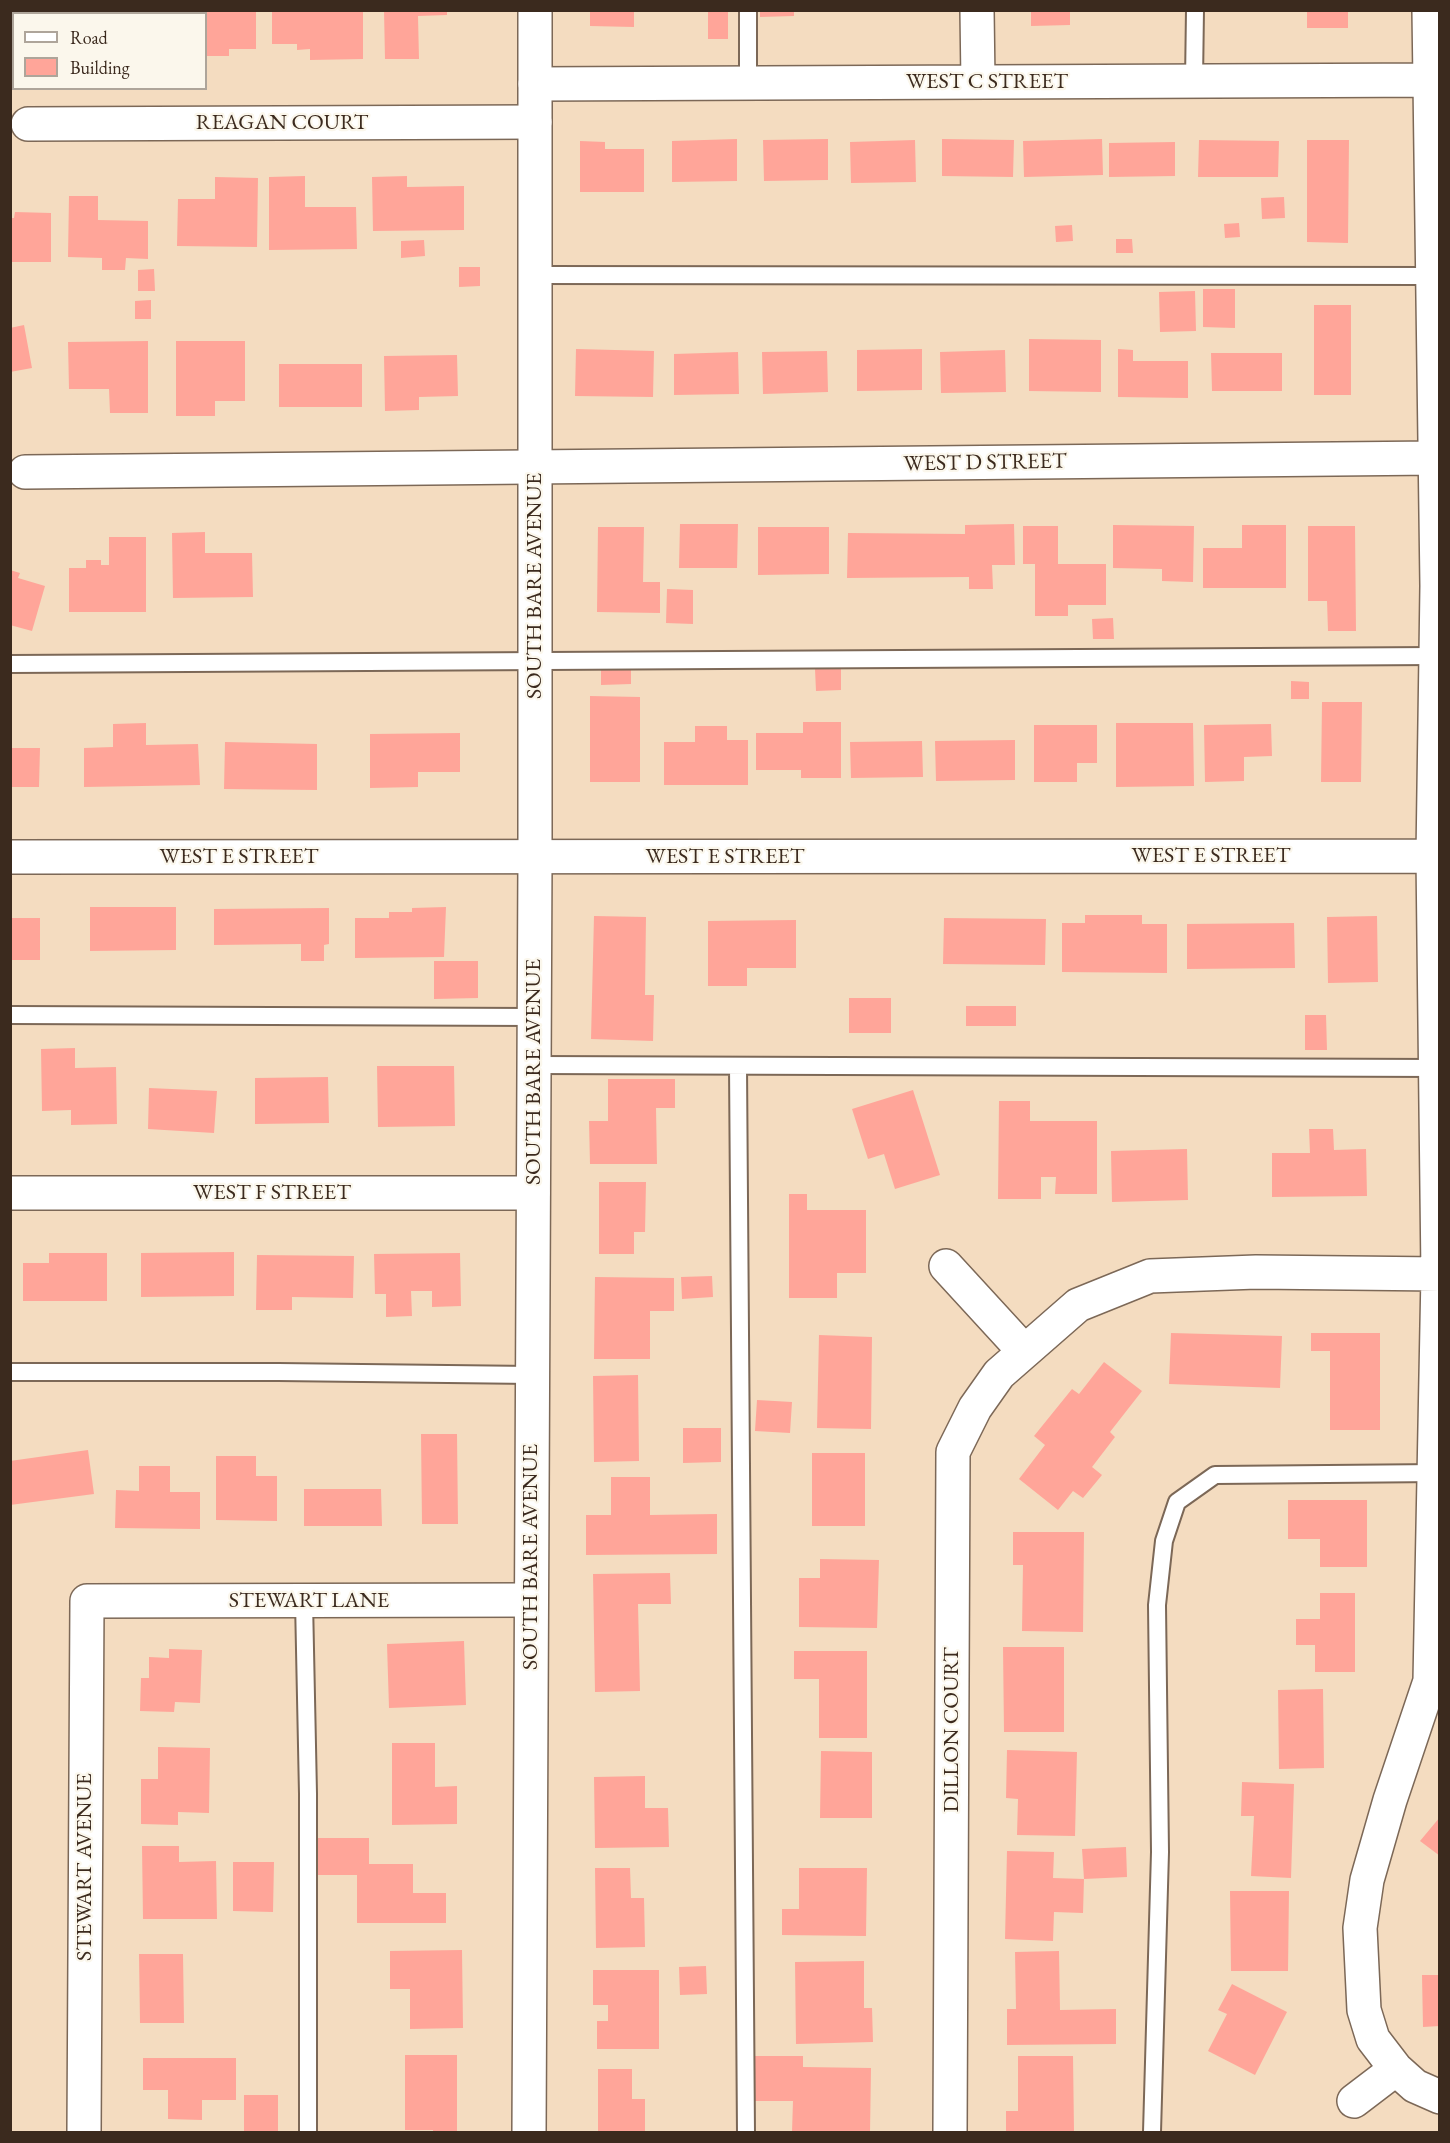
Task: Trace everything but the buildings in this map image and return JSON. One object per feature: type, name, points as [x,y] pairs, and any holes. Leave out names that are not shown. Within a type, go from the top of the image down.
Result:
[{"type":"street","name":"SOUTH BARE AVENUE","points":[[529,2133],[536,10]]},
{"type":"street","points":[[977,10],[978,82]]},
{"type":"street","points":[[1429,10],[1435,80],[1433,276],[1436,458],[1439,1274],[1435,1681],[1390,1800],[1367,1880],[1360,1928],[1364,2010],[1373,2039],[1396,2069],[1415,2086],[1440,2097]]},
{"type":"street","name":"WEST C STREET","points":[[535,84],[1435,80]]},
{"type":"street","name":"REAGAN COURT","points":[[28,124],[535,122]]},
{"type":"street","name":"WEST D STREET","points":[[25,472],[1436,458]]},
{"type":"street","name":"WEST E STREET","points":[[10,857],[1437,856]]},
{"type":"street","name":"WEST F STREET","points":[[10,1193],[533,1193]]},
{"type":"street","points":[[946,1266],[1024,1351]]},
{"type":"street","name":"DILLON COURT","points":[[950,2133],[953,1452],[975,1408],[999,1374],[1078,1305],[1150,1276],[1256,1272],[1439,1274]]},
{"type":"street","name":"STEWART LANE","points":[[87,1600],[530,1600]]},
{"type":"street","name":"STEWART AVENUE","points":[[84,2133],[87,1600]]},
{"type":"street","points":[[1354,2101],[1396,2069]]},
{"type":"lane","points":[[747,83],[748,10]]},
{"type":"lane","points":[[1194,81],[1195,10]]},
{"type":"lane","points":[[535,276],[1433,276]]},
{"type":"lane","points":[[10,664],[1436,656]]},
{"type":"lane","points":[[10,1015],[534,1017]]},
{"type":"lane","points":[[534,1065],[1438,1068]]},
{"type":"lane","points":[[738,1066],[746,2133]]},
{"type":"lane","points":[[10,1372],[532,1375]]},
{"type":"lane","points":[[1152,2133],[1160,1852],[1157,1605],[1164,1541],[1177,1502],[1215,1475],[1437,1473]]},
{"type":"lane","points":[[304,1601],[308,1794],[308,2133]]}]
